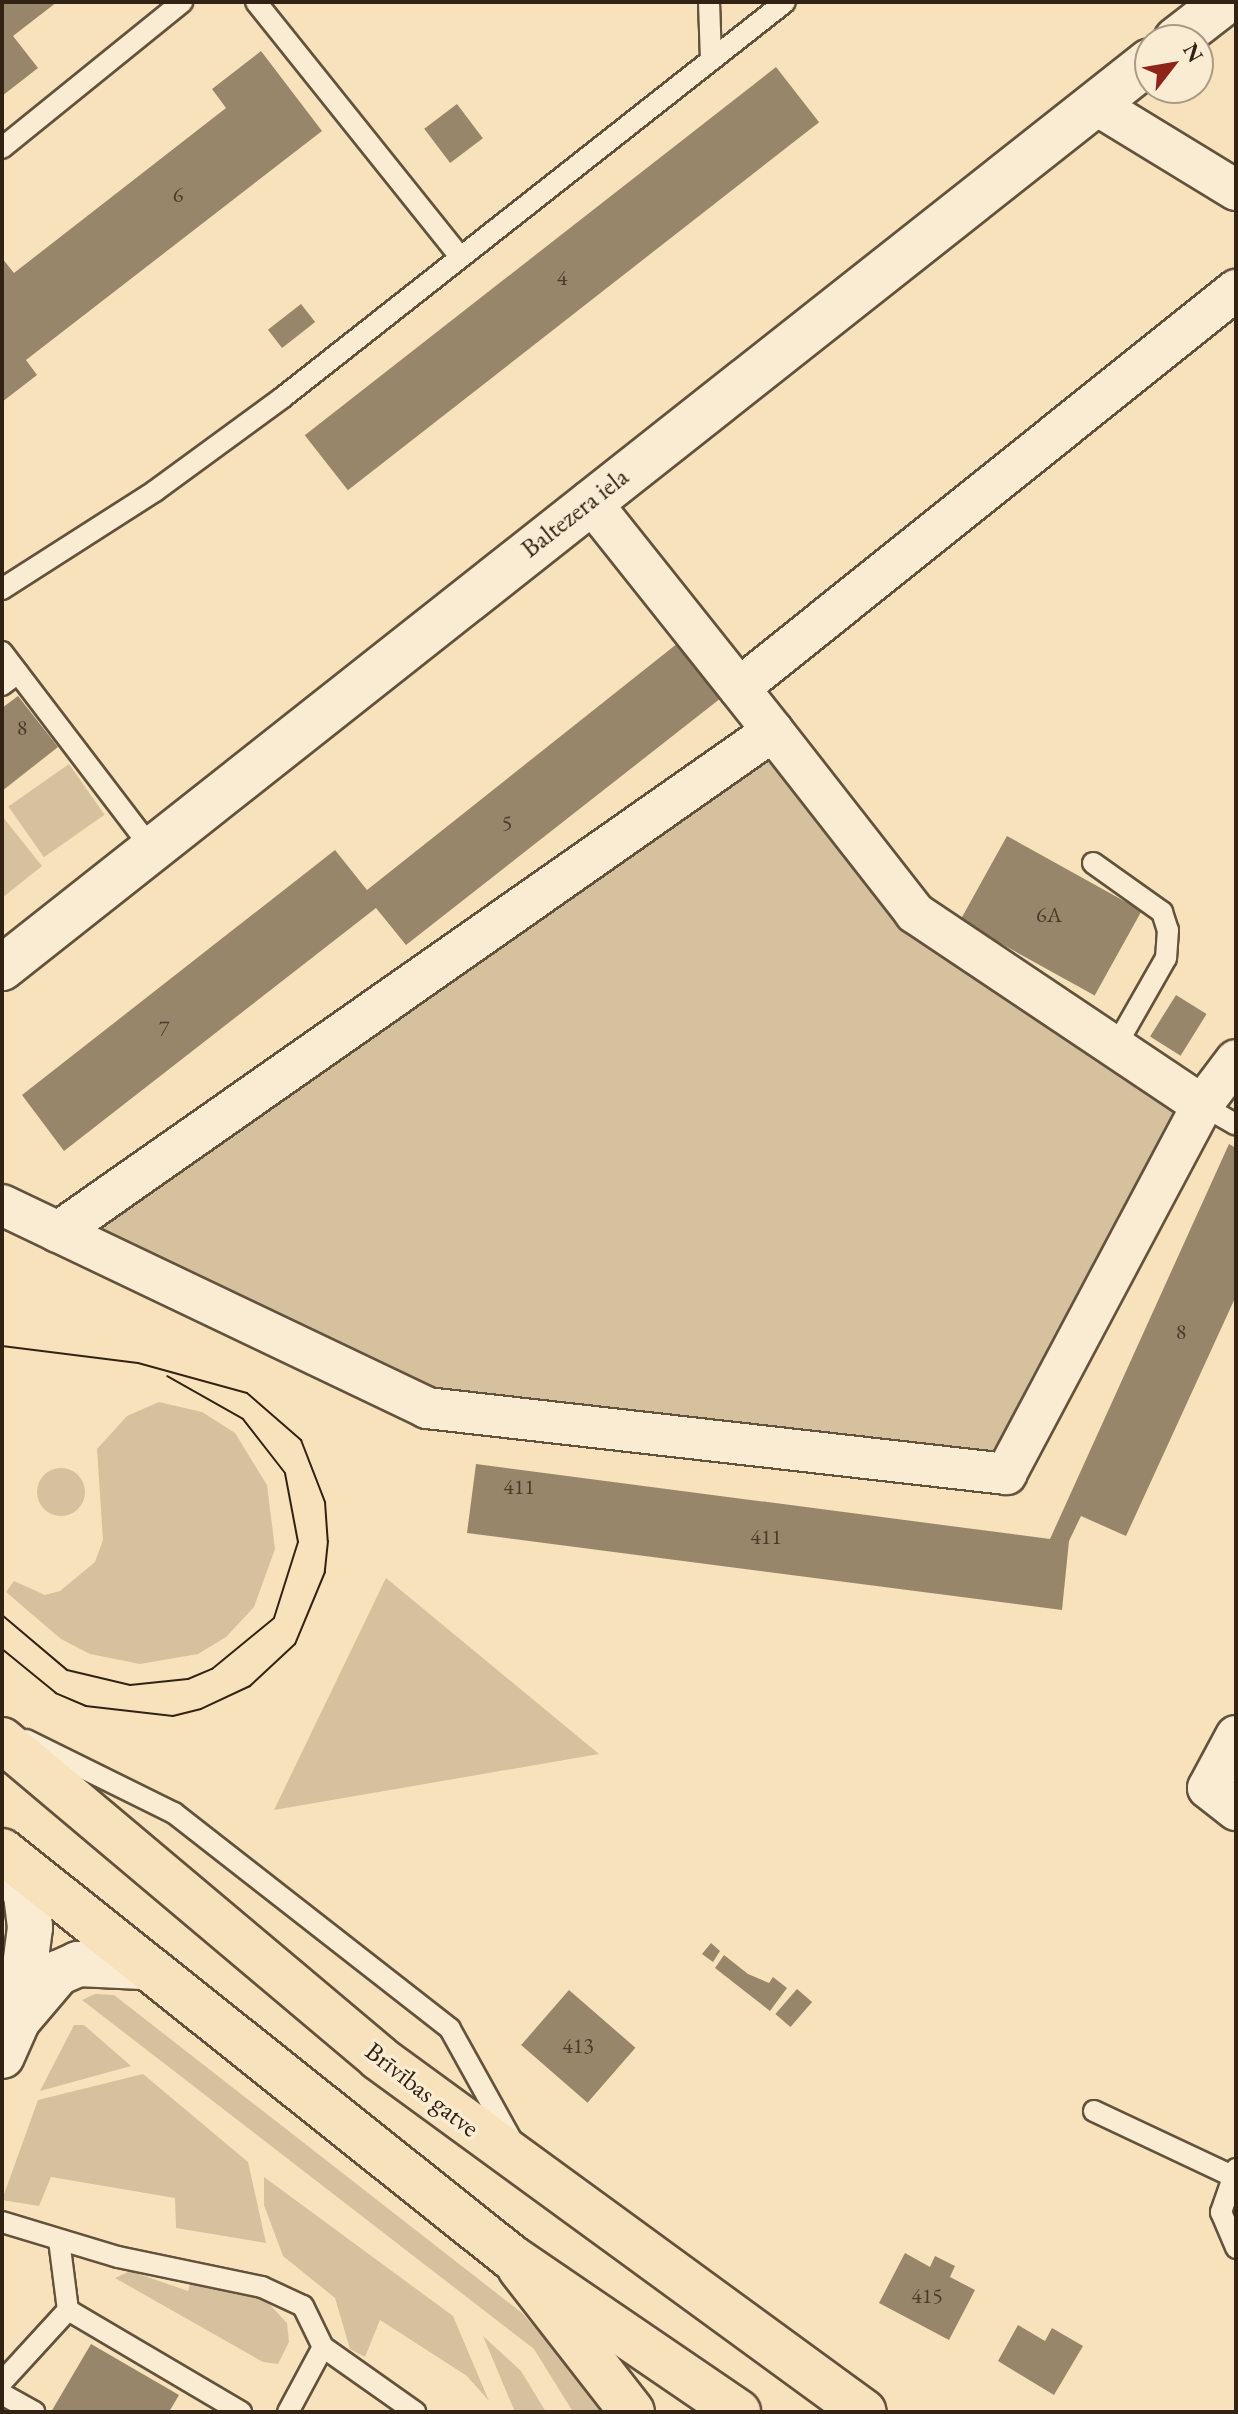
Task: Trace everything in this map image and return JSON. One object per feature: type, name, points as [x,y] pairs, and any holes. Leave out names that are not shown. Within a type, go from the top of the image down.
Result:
[{"type":"main road","name":"Brīvības gatve","points":[[2,1740],[232,1939],[532,2176],[864,2412]]},
{"type":"main road","points":[[5,1854],[142,1967],[511,2257],[738,2412]]},
{"type":"main road","points":[[511,2257],[632,2412]]},
{"type":"street","points":[[1197,24],[1225,2]]},
{"type":"street","name":"Baltezera iela","points":[[2,968],[1134,74]]},
{"type":"street","points":[[1095,104],[1236,190]]},
{"type":"street","points":[[739,688],[1236,290]]},
{"type":"street","points":[[590,501],[915,913],[1202,1105]]},
{"type":"street","points":[[58,1232],[773,731]]},
{"type":"street","points":[[2,1205],[427,1408],[1006,1474],[1202,1105],[1236,1060]]},
{"type":"street","points":[[1222,1799],[1236,1736]]},
{"type":"street","points":[[5,1854],[26,1895],[30,1927],[10,2038]]},
{"type":"street","points":[[10,2038],[58,1973],[78,1964],[142,1967]]},
{"type":"lane","points":[[2,148],[182,2]]},
{"type":"lane","points":[[256,2],[460,257]]},
{"type":"lane","points":[[709,2],[711,60]]},
{"type":"lane","points":[[2,589],[155,491],[785,2]]},
{"type":"lane","points":[[2,652],[10,679],[152,849]]},
{"type":"lane","points":[[1093,863],[1162,912],[1168,930],[1166,958],[1114,1049]]},
{"type":"lane","points":[[1202,1105],[1236,1125]]},
{"type":"lane","points":[[2,1728],[174,1813],[450,2029],[532,2176]]},
{"type":"lane","points":[[1094,2111],[1233,2172],[1221,2212],[1236,2248]]},
{"type":"lane","points":[[2,2222],[59,2240],[262,2287],[303,2306],[323,2347],[415,2412]]},
{"type":"lane","points":[[2,2382],[68,2310],[59,2240]]},
{"type":"lane","points":[[68,2310],[241,2412]]},
{"type":"lane","points":[[288,2412],[323,2347]]},
{"type":"lane","points":[[2,2394],[34,2412]]},
{"type":"shaded area","points":[[769,749],[912,927],[1187,1111],[998,1458],[436,1396],[86,1232]]},
{"type":"shaded area","points":[[69,764],[105,815],[44,857],[8,806]]},
{"type":"shaded area","points":[[2,816],[42,866],[2,898]]},
{"type":"shaded area","points":[[159,1402],[202,1412],[235,1433],[267,1485],[275,1549],[254,1607],[226,1637],[198,1654],[140,1664],[90,1654],[61,1639],[6,1592],[14,1581],[45,1595],[60,1591],[95,1562],[103,1540],[97,1449],[127,1416]]},
{"type":"shaded area","points":[[61,1468],[78,1475],[85,1492],[78,1509],[61,1516],[44,1509],[37,1492],[44,1475]]},
{"type":"shaded area","points":[[386,1578],[599,1754],[274,1810]]},
{"type":"shaded area","points":[[95,1994],[114,1995],[522,2313],[609,2412],[573,2412],[534,2349],[82,2000]]},
{"type":"shaded area","points":[[74,2025],[84,2025],[131,2066],[40,2091]]},
{"type":"shaded area","points":[[143,2074],[248,2162],[266,2243],[176,2228],[175,2198],[51,2177],[39,2206],[2,2200],[38,2100]]},
{"type":"shaded area","points":[[264,2177],[453,2316],[489,2401],[467,2376],[380,2320],[365,2357],[350,2349],[335,2298],[283,2256],[264,2205]]},
{"type":"shaded area","points":[[130,2271],[188,2291],[191,2281],[257,2291],[287,2323],[289,2342],[278,2364],[263,2362],[115,2278]]},
{"type":"shaded area","points":[[483,2336],[521,2371],[546,2412],[515,2412]]},
{"type":"building","points":[[2,2],[57,2],[13,36],[38,68],[2,96]]},
{"type":"building","points":[[261,51],[322,131],[26,360],[37,375],[2,402],[2,258],[14,273],[226,108],[212,89]]},
{"type":"building","points":[[776,67],[819,122],[348,490],[305,435]]},
{"type":"building","points":[[457,104],[483,138],[450,163],[424,129]]},
{"type":"building","points":[[301,304],[315,322],[282,348],[268,330]]},
{"type":"building","points":[[678,643],[721,698],[406,945],[376,908],[64,1151],[22,1095],[335,850],[367,890]]},
{"type":"building","points":[[18,696],[58,747],[2,791],[2,708]]},
{"type":"building","points":[[1007,836],[1142,911],[1095,995],[960,921]]},
{"type":"building","points":[[1176,995],[1207,1014],[1181,1056],[1150,1037]]},
{"type":"building","points":[[1229,1144],[1236,1148],[1236,1296],[1126,1536],[1081,1516],[1069,1541],[1062,1610],[467,1533],[476,1464],[1050,1539]]},
{"type":"building","points":[[711,1943],[720,1951],[713,1962],[702,1954]]},
{"type":"building","points":[[724,1955],[748,1974],[769,1983],[773,1977],[787,1988],[770,2011],[715,1968]]},
{"type":"building","points":[[797,1989],[812,2002],[790,2027],[775,2014]]},
{"type":"building","points":[[569,1990],[635,2048],[588,2103],[521,2045]]},
{"type":"building","points":[[905,2253],[930,2267],[935,2256],[955,2266],[950,2277],[975,2290],[949,2340],[879,2303]]},
{"type":"building","points":[[1018,2325],[1045,2341],[1052,2328],[1083,2346],[1054,2395],[998,2361]]},
{"type":"building","points":[[91,2344],[179,2395],[169,2412],[51,2412]]},
{"type":"tram line","points":[[2,1346],[138,1363],[247,1393],[301,1440],[325,1502],[328,1541],[325,1572],[295,1644],[250,1686],[201,1709],[173,1716],[86,1706],[56,1693],[2,1649]]},
{"type":"tram line","points":[[2,1615],[67,1670],[130,1685],[188,1679],[212,1669],[274,1618],[298,1542],[285,1473],[243,1419],[167,1376]]}]
